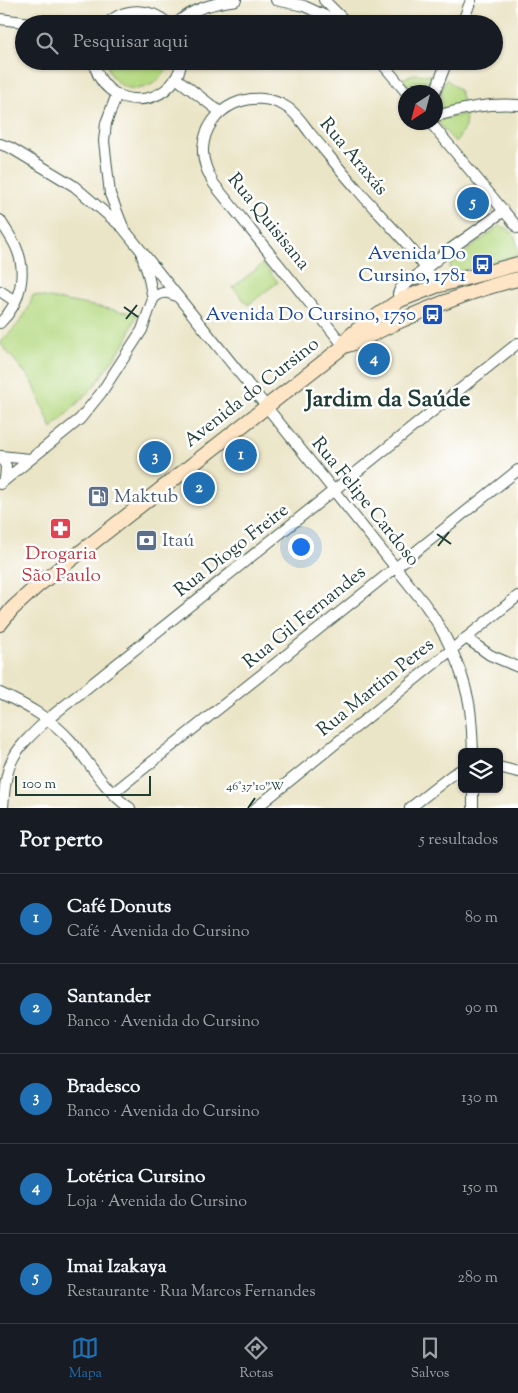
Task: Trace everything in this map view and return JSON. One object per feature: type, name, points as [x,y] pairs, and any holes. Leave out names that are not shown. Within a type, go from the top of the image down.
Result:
[{"type":"main road","name":"Avenida do Cursino","points":[[344,346],[348,337],[400,300],[436,286],[518,264]]},
{"type":"main road","name":"Avenida do Cursino","points":[[0,624],[12,609],[36,587],[344,346],[402,320],[471,293],[518,279]]},
{"type":"main road","points":[[402,320],[415,306],[435,296],[437,292],[436,286]]},
{"type":"street","points":[[185,15],[203,7],[236,0]]},
{"type":"street","points":[[276,0],[304,6],[324,15]]},
{"type":"street","points":[[324,0],[339,15]]},
{"type":"street","points":[[465,15],[471,0]]},
{"type":"street","points":[[122,15],[141,11],[156,15]]},
{"type":"street","points":[[0,19],[15,21]]},
{"type":"street","points":[[97,70],[101,80],[106,86],[117,94],[135,100],[150,98],[164,91],[176,78],[179,70]]},
{"type":"street","points":[[388,70],[400,85]]},
{"type":"street","points":[[438,85],[444,70]]},
{"type":"street","points":[[176,78],[220,112]]},
{"type":"street","name":"Rua Felipe Cardoso","points":[[117,94],[106,123],[104,142],[110,194],[123,228]]},
{"type":"street","name":"Rua Araxás","points":[[220,112],[233,103],[247,98],[269,99],[289,108],[357,190],[427,269],[436,286]]},
{"type":"street","points":[[443,114],[466,108],[495,104],[518,105]]},
{"type":"street","name":"Rua Quisisana","points":[[220,112],[212,120],[206,132],[203,149],[204,164],[214,184],[344,346]]},
{"type":"street","points":[[437,130],[518,228]]},
{"type":"street","name":"Rua Felipe Cardoso","points":[[0,144],[11,148],[74,186],[123,228],[181,298],[395,568],[440,626],[452,648],[468,699],[473,748]]},
{"type":"street","points":[[99,206],[110,194]]},
{"type":"street","points":[[400,300],[398,294],[400,289],[449,250],[504,211]]},
{"type":"street","points":[[0,220],[14,242],[20,258],[22,277],[15,302],[0,322]]},
{"type":"street","points":[[2,482],[80,419],[91,406],[142,330],[152,299],[148,274],[136,244]]},
{"type":"street","points":[[0,291],[15,302]]},
{"type":"street","points":[[152,299],[164,292],[181,298]]},
{"type":"street","name":"Rua Diogo Freire","points":[[3,808],[6,774],[10,763],[25,741],[48,719],[518,344]]},
{"type":"street","points":[[2,482],[6,466],[0,456],[30,460]]},
{"type":"street","name":"Rua Gil Fernandes","points":[[113,793],[518,470]]},
{"type":"street","name":"Rua Martim Peres","points":[[256,808],[518,596]]},
{"type":"street","points":[[466,638],[490,655],[518,667]]},
{"type":"street","points":[[0,693],[48,719],[70,740],[113,793],[130,808]]},
{"type":"street","points":[[503,768],[518,772]]},
{"type":"street","points":[[410,808],[458,772]]},
{"type":"street","points":[[473,793],[474,808]]},
{"type":"green space","points":[[109,70],[166,70],[147,87],[137,89],[127,87],[118,82]]},
{"type":"green space","points":[[414,74],[433,75],[429,85],[408,85],[402,79]]},
{"type":"green space","points":[[446,79],[459,90],[465,106],[443,111],[443,87]]},
{"type":"green space","points":[[466,114],[465,127],[456,143],[443,128],[443,119]]},
{"type":"green space","points":[[499,226],[509,230],[514,236],[518,255],[455,273],[450,270],[450,264]]},
{"type":"green space","points":[[263,264],[278,282],[248,305],[233,287]]},
{"type":"green space","points":[[33,295],[137,314],[126,341],[95,385],[52,429],[32,381],[0,343],[24,316]]},
{"type":"place","name":"Imai Izakaya","points":[[473,203]]},
{"type":"place","name":"Avenida Do Cursino, 1781","points":[[482,265]]},
{"type":"place","name":"Avenida Do Cursino, 1750","points":[[432,315]]},
{"type":"place","name":"Lotérica Cursino","points":[[374,359]]},
{"type":"place","name":"Café Donuts","points":[[241,455]]},
{"type":"place","name":"Bradesco","points":[[155,457]]},
{"type":"place","name":"Santander","points":[[199,488]]},
{"type":"place","name":"Maktub","points":[[98,497]]},
{"type":"place","name":"Drogaria São Paulo","points":[[61,528]]},
{"type":"place","name":"Itaú","points":[[146,541]]},
{"type":"district","name":"Jardim da Saúde","points":[[388,400]]}]
